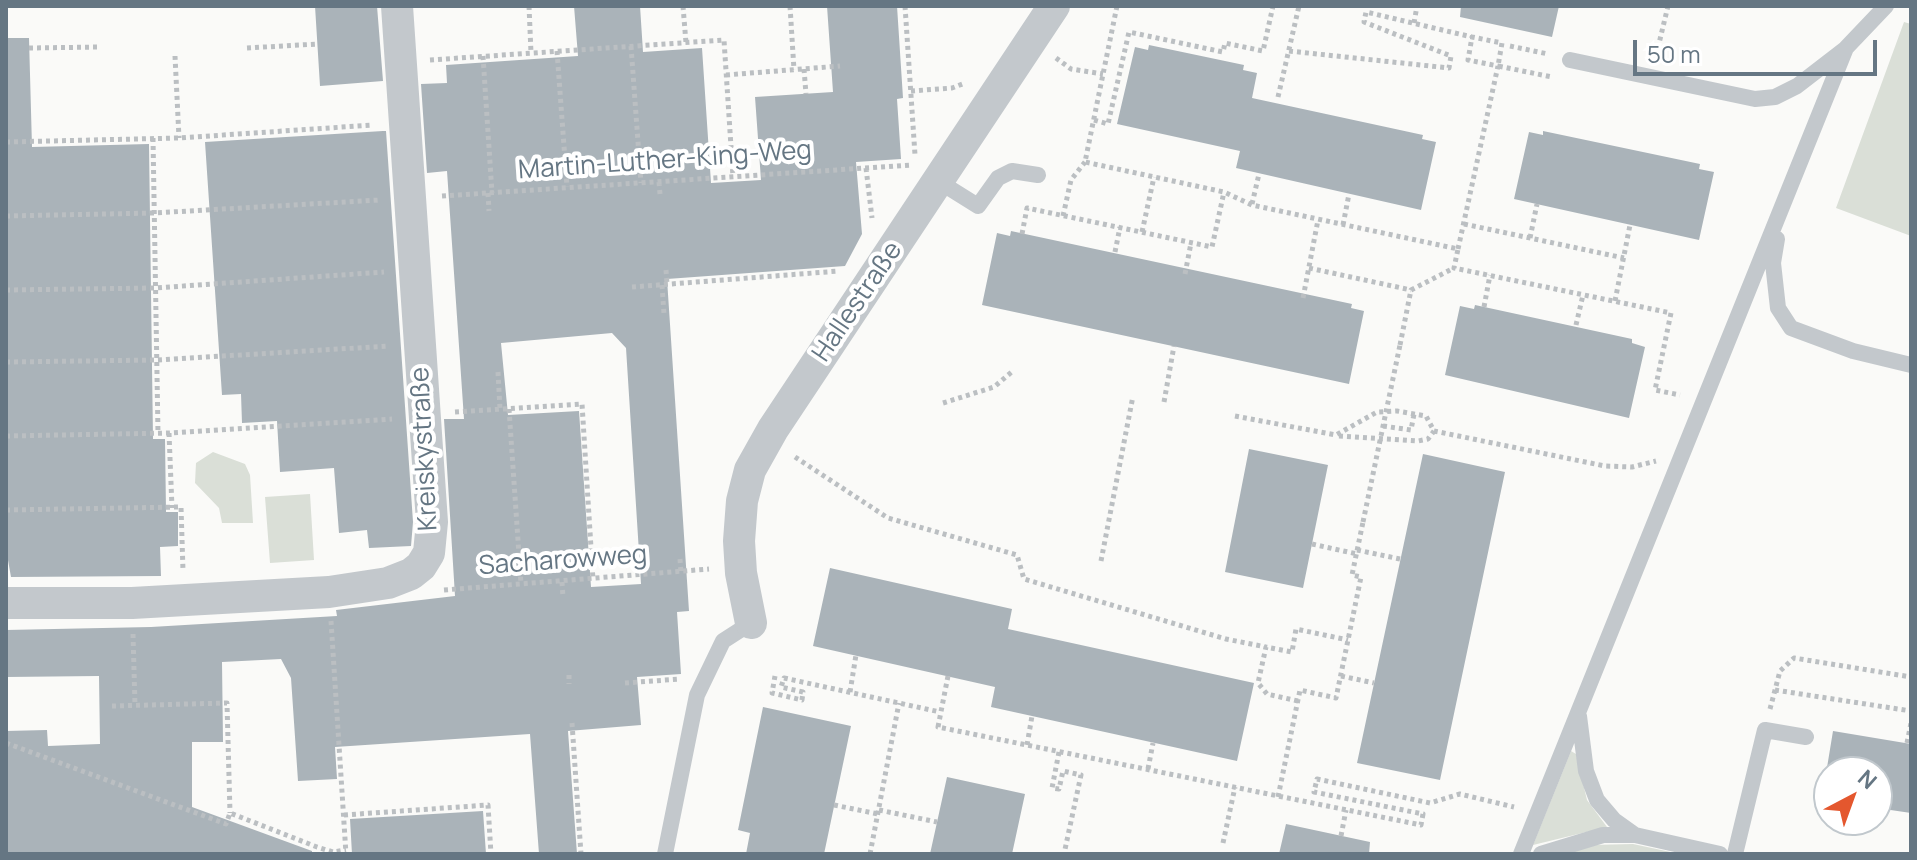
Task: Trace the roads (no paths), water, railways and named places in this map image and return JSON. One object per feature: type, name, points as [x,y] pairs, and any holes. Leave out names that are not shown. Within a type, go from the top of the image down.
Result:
[{"type":"street","name":"Kreiskystraße","points":[[6,603],[132,603],[329,592],[388,583],[411,574],[429,553],[432,522],[397,6]]},
{"type":"street","name":"Hallestraße","points":[[751,623],[741,573],[739,541],[742,501],[750,470],[925,171],[1054,6]]},
{"type":"lane","points":[[1570,60],[1755,99],[1775,97],[1797,86],[1846,48],[1886,6]]},
{"type":"lane","points":[[1521,854],[1846,48]]},
{"type":"lane","points":[[925,171],[978,206],[998,178],[1012,171],[1038,175]]},
{"type":"lane","points":[[1781,213],[1773,263],[1778,308],[1791,328],[1853,351],[1911,365]]},
{"type":"lane","points":[[665,854],[688,733],[703,683],[723,641],[751,623]]},
{"type":"lane","points":[[1579,711],[1586,771],[1597,800],[1614,820],[1635,835]]},
{"type":"lane","points":[[1735,854],[1765,730],[1806,737]]},
{"type":"lane","points":[[1541,854],[1603,835],[1635,835],[1720,854]]}]
